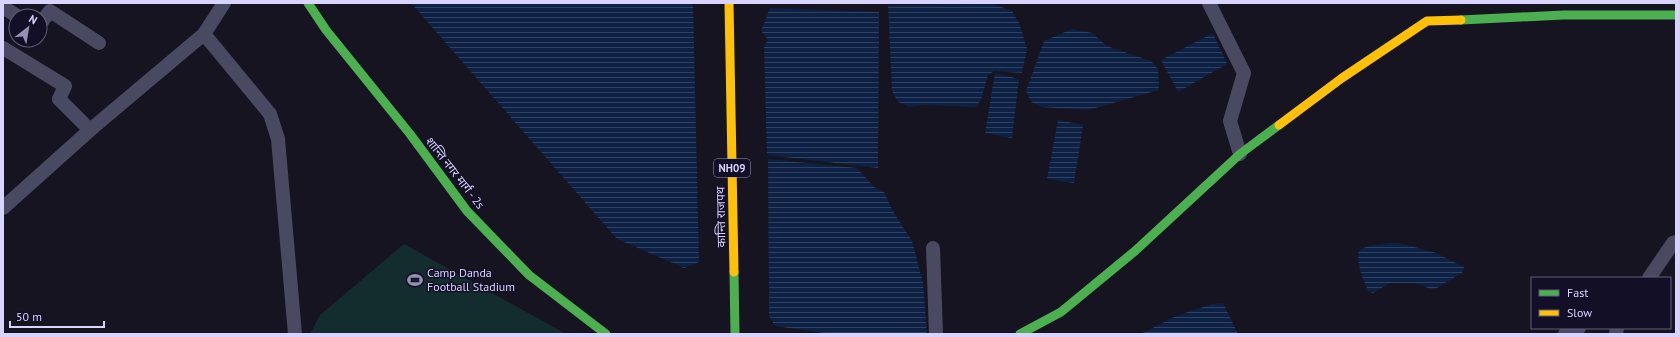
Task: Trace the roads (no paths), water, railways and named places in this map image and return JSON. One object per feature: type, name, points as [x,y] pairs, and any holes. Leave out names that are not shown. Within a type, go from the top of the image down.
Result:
[{"type":"street","name":"शान्ति नगर मार्ग - 2s","points":[[308,3],[326,30],[410,134],[467,211],[529,275],[606,334]]},
{"type":"street","name":"कान्ति राजपथ","points":[[729,3],[735,334]]},
{"type":"street","points":[[1208,3],[1244,73],[1230,121],[1240,154]]},
{"type":"street","points":[[3,208],[90,130],[204,34],[216,6]]},
{"type":"street","points":[[48,13],[50,10],[99,43]]},
{"type":"street","points":[[1020,334],[1061,312],[1135,251],[1240,154],[1342,78],[1427,21],[1563,16],[1676,15]]},
{"type":"street","points":[[204,34],[270,114],[278,139],[294,334]]},
{"type":"street","points":[[3,48],[65,86],[59,99],[90,130]]},
{"type":"street","points":[[1650,277],[1676,242]]},
{"type":"street","points":[[933,248],[936,334]]},
{"type":"street","points":[[1565,334],[1577,329]]},
{"type":"water","points":[[411,3],[693,3],[699,262],[684,268],[617,239]]},
{"type":"water","points":[[994,4],[1012,11],[1019,23],[1027,49],[1022,73],[994,71],[988,75],[981,100],[975,107],[924,105],[910,107],[898,102],[892,91],[888,5]]},
{"type":"water","points":[[770,8],[879,12],[878,168],[767,155],[764,46],[768,40],[761,31]]},
{"type":"water","points":[[1072,29],[1092,33],[1107,46],[1151,61],[1158,69],[1159,90],[1088,110],[1041,107],[1031,102],[1026,91],[1044,41]]},
{"type":"water","points":[[1213,33],[1227,64],[1178,92],[1161,60]]},
{"type":"water","points":[[995,73],[1019,79],[1012,138],[985,133]]},
{"type":"water","points":[[1058,120],[1083,125],[1074,183],[1047,179]]},
{"type":"water","points":[[768,159],[857,168],[874,187],[884,192],[894,213],[912,241],[923,283],[927,334],[832,334],[775,326],[769,316]]},
{"type":"water","points":[[1400,243],[1436,253],[1464,267],[1463,272],[1437,288],[1431,289],[1416,283],[1390,283],[1373,293],[1368,291],[1359,266],[1359,250],[1368,246]]},
{"type":"water","points":[[1223,303],[1238,334],[1141,334],[1176,316],[1212,304]]},
{"type":"place","name":"Camp Danda Football Stadium","points":[[415,280]]}]
